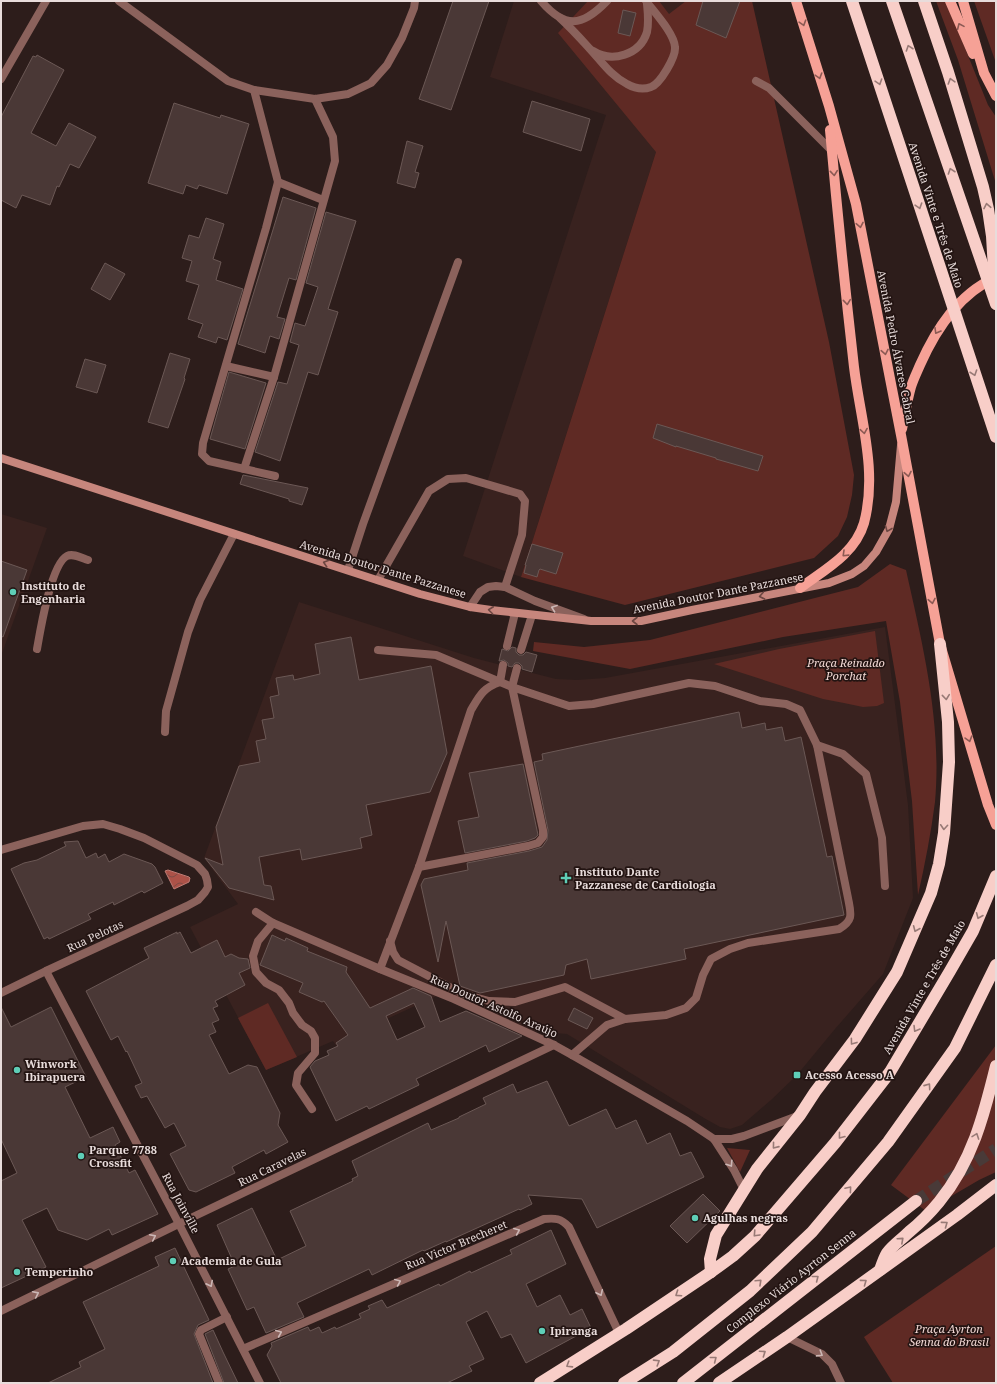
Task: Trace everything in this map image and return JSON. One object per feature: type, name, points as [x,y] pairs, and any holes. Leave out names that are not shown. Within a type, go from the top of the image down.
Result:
[{"type":"highway","points":[[844,1],[867,45]]},
{"type":"highway","name":"Avenida Vinte e Três de Maio","points":[[852,1],[996,437]]},
{"type":"highway","points":[[892,1],[996,304]]},
{"type":"highway","points":[[924,1],[948,72],[983,186],[992,236],[996,301]]},
{"type":"highway","points":[[710,1272],[710,1259],[716,1235],[757,1169],[800,1115],[815,1092],[855,1039],[898,972],[931,893],[939,864],[944,833],[949,762],[948,722],[940,644]]},
{"type":"highway","name":"Avenida Vinte e Três de Maio","points":[[540,1383],[619,1333],[710,1272],[733,1256],[755,1236],[835,1143],[890,1072],[973,930],[996,876]]},
{"type":"highway","points":[[624,1383],[673,1352],[750,1291],[812,1232],[888,1142],[954,1048],[996,965]]},
{"type":"highway","points":[[879,1271],[885,1257],[891,1249],[918,1225],[939,1202],[958,1174],[972,1147],[983,1117],[996,1066]]},
{"type":"highway","points":[[719,1383],[787,1337],[957,1215],[996,1185]]},
{"type":"highway","name":"Complexo Viário Ayrton Senna","points":[[683,1383],[916,1201]]},
{"type":"main road","name":"Avenida Pedro Álvares Cabral","points":[[796,1],[856,204],[940,644],[988,805],[996,825]]},
{"type":"main road","points":[[950,1],[974,58],[996,96]]},
{"type":"main road","points":[[963,1],[984,73]]},
{"type":"main road","points":[[800,588],[837,561],[849,550],[859,536],[864,523],[868,502],[868,456],[854,369],[828,106]]},
{"type":"main road","points":[[901,435],[911,387],[928,346],[940,325],[956,306],[973,291],[996,277]]},
{"type":"street","points":[[1,79],[46,1]]},
{"type":"street","points":[[119,1],[228,82],[254,90],[315,99],[348,94],[371,83],[387,65],[402,38],[414,8],[415,1]]},
{"type":"street","points":[[541,1],[590,49],[608,71],[628,85],[637,88],[645,88],[655,85],[664,74],[673,57],[675,47],[672,37],[646,2]]},
{"type":"street","points":[[560,18],[568,21],[581,21],[587,18],[607,1]]},
{"type":"street","points":[[590,49],[599,55],[610,57],[626,54],[634,50],[640,44],[646,33],[649,19],[646,2]]},
{"type":"street","points":[[756,81],[769,88],[832,151]]},
{"type":"street","points":[[254,90],[278,182],[203,443],[202,454],[209,461],[275,476]]},
{"type":"street","points":[[244,469],[274,377],[335,162],[333,137],[315,99]]},
{"type":"street","points":[[278,182],[323,200]]},
{"type":"street","points":[[348,570],[458,262]]},
{"type":"street","points":[[226,366],[274,377]]},
{"type":"street","name":"Avenida Doutor Dante Pazzanese","points":[[1,458],[420,594],[470,607],[591,621],[641,621],[829,583],[852,574],[864,566],[876,552],[889,529],[896,502],[901,435]]},
{"type":"street","points":[[378,580],[429,491],[448,479],[466,478],[520,494],[525,501],[522,535],[505,587]]},
{"type":"street","points":[[165,732],[166,711],[188,632],[200,600],[234,534]]},
{"type":"street","points":[[37,649],[42,617],[50,588],[60,565],[68,556],[74,555],[88,560]]},
{"type":"street","points":[[470,607],[480,592],[488,587],[505,587],[535,601],[591,621]]},
{"type":"street","points":[[507,646],[515,613]]},
{"type":"street","points":[[521,650],[532,615]]},
{"type":"street","points":[[378,650],[436,655],[512,687],[569,706],[593,704],[689,683],[715,686],[760,701],[786,704],[800,710],[817,745],[848,898],[850,918],[847,924],[839,929],[748,943],[730,949],[711,958],[703,975],[696,998],[686,1008],[666,1015],[625,1019],[607,1025],[572,1055]]},
{"type":"street","points":[[500,682],[503,665]]},
{"type":"street","points":[[419,867],[528,846],[538,843],[543,838],[543,830],[512,687],[517,668]]},
{"type":"street","points":[[380,969],[419,867],[471,710],[483,692],[490,686],[500,682]]},
{"type":"street","points":[[817,745],[843,754],[866,774],[882,838],[884,886]]},
{"type":"street","name":"Rua Pelotas","points":[[1,850],[84,826],[103,824],[144,838],[197,865],[205,874],[208,887],[198,900],[187,906],[1,993]]},
{"type":"street","name":"Rua Doutor Astolfo Araújo","points":[[256,912],[273,923],[454,999],[554,1045],[687,1120],[714,1139],[734,1170],[744,1190]]},
{"type":"street","points":[[273,923],[258,941],[253,956],[256,972],[266,983],[279,990],[289,1003],[293,1013],[302,1025],[311,1031],[316,1038],[315,1053],[298,1073],[296,1085],[312,1109]]},
{"type":"street","points":[[390,941],[393,952],[398,960],[463,994],[489,1001],[515,1002],[565,987],[625,1019]]},
{"type":"street","name":"Rua Joinville","points":[[46,971],[180,1224],[260,1383]]},
{"type":"street","name":"Rua Caravelas","points":[[1,1311],[554,1045]]},
{"type":"street","points":[[714,1139],[732,1139],[744,1136],[800,1115]]},
{"type":"street","name":"Rua Victor Brecheret","points":[[243,1349],[544,1219],[554,1218],[564,1221],[569,1227],[619,1333]]},
{"type":"street","points":[[219,1383],[199,1334],[201,1330],[227,1317]]},
{"type":"street","points":[[787,1337],[822,1354],[832,1364],[841,1383]]},
{"type":"shaded area","points":[[514,1],[704,1],[521,577],[463,556],[606,115],[490,77]]},
{"type":"shaded area","name":"Instituto de Engenharia","points":[[1,514],[47,528],[1,656]]},
{"type":"shaded area","name":"Instituto Dante Pazzanese de Cardiologia","points":[[299,602],[474,658],[556,679],[577,680],[605,678],[885,627],[908,805],[913,898],[883,974],[797,1075],[742,1125],[730,1129],[720,1127],[704,1118],[567,1034],[529,1031],[439,995],[367,1028],[340,1051],[333,1041],[266,1070],[190,927],[238,904],[204,858]]},
{"type":"green space","points":[[588,1],[659,1],[669,14],[686,1],[752,1],[829,342],[854,475],[852,495],[847,517],[838,536],[814,558],[625,605],[521,577],[656,152],[558,33]]},
{"type":"green space","points":[[936,1],[946,1],[988,105],[996,117],[996,184],[958,60]]},
{"type":"green space","points":[[974,1],[996,1],[996,63]]},
{"type":"green space","points":[[890,564],[906,570],[930,685],[936,743],[935,802],[928,848],[918,895],[912,801],[900,702],[886,621],[783,637],[630,669],[533,651],[534,642],[584,647],[650,640],[858,587]]},
{"type":"green space","name":"Praça Reinaldo Porchat","points":[[875,631],[884,703],[877,706],[863,707],[823,699],[714,664],[779,649]]},
{"type":"green space","points":[[268,1003],[297,1057],[266,1070],[238,1018]]},
{"type":"green space","points":[[996,1045],[996,1172],[979,1180],[926,1211],[891,1185]]},
{"type":"green space","points":[[727,1148],[750,1150],[740,1172]]},
{"type":"green space","name":"Praça Ayrton Senna do Brasil","points":[[996,1246],[996,1383],[893,1383],[864,1337]]},
{"type":"water","points":[[168,870],[189,877],[189,882],[174,889],[165,871]]},
{"type":"building","points":[[453,1],[489,1],[451,110],[419,99]]},
{"type":"building","points":[[703,1],[740,1],[726,38],[696,25]]},
{"type":"building","points":[[623,10],[636,13],[630,36],[618,33]]},
{"type":"building","points":[[37,55],[64,70],[31,133],[56,146],[69,123],[96,137],[79,168],[70,164],[59,187],[57,186],[50,205],[22,195],[16,208],[1,200],[1,117],[33,56],[36,57]]},
{"type":"building","points":[[532,101],[590,119],[581,151],[523,132]]},
{"type":"building","points":[[174,103],[220,118],[221,115],[249,124],[227,194],[199,185],[197,189],[186,185],[183,194],[148,183]]},
{"type":"building","points":[[407,141],[423,146],[415,172],[419,173],[415,188],[397,183]]},
{"type":"building","points":[[283,197],[316,208],[296,280],[289,278],[277,317],[285,319],[279,339],[270,336],[265,353],[238,344]]},
{"type":"building","points":[[326,212],[356,221],[328,309],[338,312],[318,375],[308,372],[280,461],[255,452],[278,382],[287,384],[299,345],[290,342],[295,323],[305,326],[318,287],[306,283]]},
{"type":"building","points":[[206,218],[224,224],[213,259],[221,262],[216,280],[243,289],[227,340],[218,337],[216,343],[198,337],[203,324],[188,319],[199,285],[186,281],[192,261],[182,258],[189,235],[199,238]]},
{"type":"building","points":[[105,263],[125,274],[110,300],[91,289]]},
{"type":"building","points":[[170,353],[190,359],[184,378],[185,379],[168,428],[148,422]]},
{"type":"building","points":[[85,359],[106,365],[97,393],[76,387]]},
{"type":"building","points":[[229,372],[266,383],[245,449],[210,439]]},
{"type":"building","points":[[657,424],[763,456],[758,471],[676,447],[653,438]]},
{"type":"building","points":[[243,475],[308,488],[302,505],[289,501],[289,499],[240,484]]},
{"type":"building","points":[[532,544],[563,553],[556,574],[540,569],[537,577],[524,573]]},
{"type":"building","points":[[1,561],[27,570],[3,637],[1,636]]},
{"type":"building","points":[[351,637],[359,680],[431,666],[447,753],[430,792],[366,805],[372,835],[360,838],[362,848],[302,860],[300,849],[259,857],[264,885],[271,886],[274,900],[229,888],[205,858],[223,865],[216,827],[239,766],[260,762],[256,741],[266,739],[262,720],[274,718],[270,697],[279,695],[276,678],[293,675],[294,680],[320,674],[315,644]]},
{"type":"building","points":[[512,647],[516,648],[516,652],[519,655],[523,655],[526,652],[537,655],[532,672],[522,669],[522,666],[519,663],[515,663],[512,667],[508,666],[508,663],[504,660],[499,661],[502,649],[508,651]]},
{"type":"building","points":[[739,712],[742,728],[765,723],[766,730],[782,727],[785,741],[801,737],[827,857],[832,856],[844,915],[684,949],[686,959],[591,979],[587,959],[566,965],[564,975],[480,993],[460,986],[446,921],[438,962],[421,885],[424,879],[468,870],[467,863],[542,847],[547,840],[548,830],[534,762],[543,760],[542,754]]},
{"type":"building","points":[[523,764],[538,835],[527,841],[465,853],[458,821],[479,817],[469,773]]},
{"type":"building","points":[[78,841],[86,858],[96,853],[98,858],[105,854],[109,862],[124,854],[152,864],[163,883],[144,893],[142,891],[114,905],[113,902],[88,914],[91,919],[49,939],[48,937],[44,939],[11,869],[24,863],[37,860],[66,846],[64,842]]},
{"type":"building","points":[[177,932],[177,934],[180,932],[191,953],[217,940],[225,957],[231,954],[239,958],[248,959],[250,968],[239,973],[245,985],[215,1001],[218,1006],[213,1008],[219,1020],[212,1023],[216,1032],[209,1035],[229,1074],[248,1065],[257,1067],[280,1113],[278,1125],[288,1142],[266,1154],[264,1150],[232,1167],[235,1173],[196,1192],[189,1190],[170,1154],[186,1146],[174,1123],[165,1128],[147,1096],[141,1098],[135,1086],[142,1083],[127,1051],[126,1052],[118,1036],[111,1040],[86,991],[149,958],[144,948]]},
{"type":"building","points":[[272,935],[285,941],[286,938],[308,948],[307,951],[347,967],[346,972],[370,1008],[413,988],[431,996],[440,1022],[466,1011],[522,1036],[489,1052],[486,1045],[416,1079],[419,1085],[369,1109],[367,1106],[336,1121],[310,1067],[315,1061],[329,1055],[327,1051],[338,1046],[336,1043],[348,1035],[324,1001],[322,1002],[299,992],[303,983],[260,965]],"holes":[[[414,1003],[425,1027],[397,1040],[386,1016]]]},
{"type":"building","points":[[1,1007],[11,1027],[51,1007],[86,1077],[65,1087],[90,1138],[113,1127],[120,1142],[115,1145],[129,1173],[135,1170],[158,1214],[112,1235],[109,1229],[87,1240],[58,1230],[47,1208],[22,1220],[46,1267],[1,1288],[1,1181],[17,1173],[1,1139]]},
{"type":"building","points":[[574,1008],[593,1018],[587,1029],[568,1020]]},
{"type":"building","points":[[547,1081],[569,1126],[606,1109],[616,1129],[636,1120],[647,1144],[670,1133],[680,1156],[691,1152],[704,1177],[597,1228],[582,1199],[528,1195],[532,1204],[520,1210],[519,1209],[446,1242],[424,1251],[423,1250],[372,1275],[369,1269],[297,1303],[304,1317],[266,1333],[254,1307],[247,1310],[228,1269],[235,1266],[217,1225],[252,1208],[277,1260],[306,1246],[290,1211],[353,1181],[352,1179],[358,1176],[352,1161],[428,1123],[431,1130],[459,1118],[486,1104],[483,1098],[513,1084],[517,1093]]},
{"type":"building","name":"Agulhas negras","points":[[703,1194],[720,1211],[687,1243],[670,1226]]},
{"type":"building","points":[[551,1230],[566,1264],[526,1284],[537,1307],[560,1295],[570,1315],[582,1309],[591,1328],[526,1363],[511,1334],[501,1338],[487,1311],[466,1322],[484,1359],[469,1366],[472,1371],[447,1383],[281,1383],[267,1355],[272,1346],[271,1343],[308,1327],[310,1331],[319,1327],[322,1333],[335,1327],[336,1329],[361,1318],[359,1314],[370,1309],[368,1306],[382,1300],[387,1308],[439,1284],[440,1286],[470,1271],[471,1273],[512,1254],[510,1250]]},
{"type":"building","points":[[175,1248],[209,1320],[198,1325],[194,1334],[213,1383],[48,1383],[81,1367],[79,1362],[105,1349],[83,1302],[159,1266],[155,1257]]},
{"type":"building","points":[[213,1330],[238,1383],[224,1383],[205,1334]]},
{"type":"tunnel","points":[[916,1201],[996,1149]]},
{"type":"place","name":"Instituto de Engenharia","points":[[13,592]]},
{"type":"place","name":"Instituto Dante Pazzanese de Cardiologia","points":[[566,878]]},
{"type":"place","name":"Winwork Ibirapuera","points":[[17,1070]]},
{"type":"place","name":"Acesso Acesso A","points":[[797,1075]]},
{"type":"place","name":"Parque 7788 Crossfit","points":[[81,1156]]},
{"type":"place","name":"Agulhas negras","points":[[695,1218]]},
{"type":"place","name":"Academia de Gula","points":[[173,1261]]},
{"type":"place","name":"Temperinho","points":[[17,1272]]},
{"type":"place","name":"Ipiranga","points":[[542,1331]]}]
